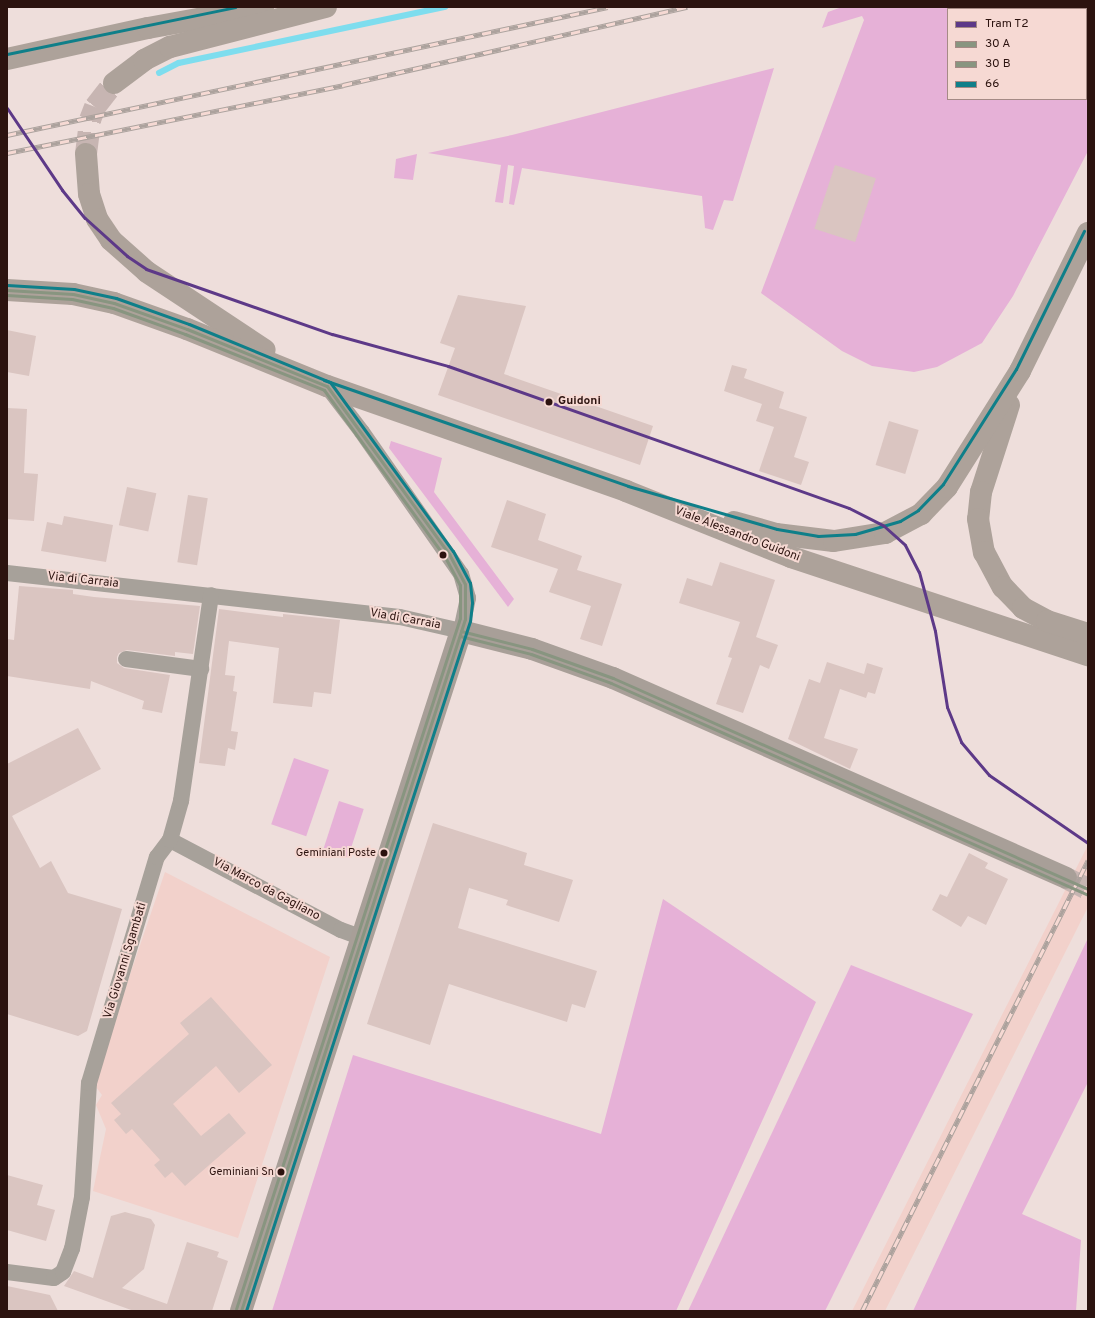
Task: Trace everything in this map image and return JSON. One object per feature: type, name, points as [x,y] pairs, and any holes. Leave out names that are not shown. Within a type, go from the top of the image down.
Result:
[{"type":"main road","points":[[7,59],[148,28],[263,7]]},
{"type":"main road","points":[[114,83],[144,60],[170,47],[326,7]]},
{"type":"main road","points":[[86,154],[86,181],[95,213],[103,231],[121,250],[229,328],[326,386]]},
{"type":"main road","points":[[626,491],[797,538],[838,541],[885,533],[902,526],[921,514],[943,491],[1020,371],[1088,233]]},
{"type":"main road","name":"Viale Alessandro Guidoni","points":[[7,290],[52,291],[92,298],[187,329],[326,386],[626,491],[791,557],[1088,655]]},
{"type":"main road","points":[[1020,371],[981,492],[979,530],[984,552],[1003,587],[1023,608],[1047,621],[1088,634]]},
{"type":"street","points":[[241,1311],[363,938],[461,631],[468,598],[461,574],[362,432],[326,386]]},
{"type":"street","name":"Via di Carraia","points":[[7,573],[211,595],[400,618],[461,631],[532,649],[613,678],[1066,878]]},
{"type":"street","name":"Via Giovanni Sgambati","points":[[7,1272],[50,1279],[63,1272],[72,1249],[82,1197],[89,1083],[157,856],[170,840],[182,801],[211,595]]},
{"type":"street","points":[[126,659],[201,669]]},
{"type":"street","name":"Via Marco da Gagliano","points":[[170,840],[341,930],[363,938]]},
{"type":"shaded area","points":[[842,7],[1088,7],[1088,151],[1013,296],[982,343],[937,367],[914,372],[872,366],[842,351],[761,293],[864,20],[862,16],[822,28],[828,12]]},
{"type":"shaded area","points":[[774,68],[733,201],[724,200],[713,230],[705,228],[702,196],[522,168],[514,205],[509,204],[514,166],[508,165],[503,203],[495,202],[501,165],[428,153],[512,135]]},
{"type":"shaded area","points":[[417,154],[413,180],[394,178],[396,159]]},
{"type":"shaded area","points":[[391,441],[442,458],[434,492],[514,599],[508,607],[389,448]]},
{"type":"shaded area","points":[[294,758],[329,770],[306,836],[271,824]]},
{"type":"shaded area","points":[[339,801],[364,809],[348,858],[323,850]]},
{"type":"shaded area","points":[[1088,845],[1088,907],[885,1311],[852,1311]]},
{"type":"shaded area","points":[[165,872],[330,957],[238,1238],[93,1191],[106,1129],[96,1105],[102,1095],[93,1083]]},
{"type":"shaded area","points":[[663,899],[816,1002],[676,1311],[272,1311],[353,1055],[601,1134]]},
{"type":"shaded area","points":[[1088,938],[1088,1082],[1022,1214],[1081,1240],[1076,1311],[913,1311]]},
{"type":"shaded area","points":[[851,965],[973,1014],[825,1311],[688,1311]]},
{"type":"building","points":[[835,165],[876,178],[855,242],[814,229]]},
{"type":"building","points":[[458,295],[526,306],[504,374],[653,426],[640,465],[438,395],[455,348],[440,343]]},
{"type":"building","points":[[7,330],[36,336],[29,376],[7,372]]},
{"type":"building","points":[[732,365],[747,369],[744,378],[784,392],[779,408],[807,417],[794,457],[809,462],[801,485],[759,471],[774,427],[756,421],[762,404],[724,391]]},
{"type":"building","points":[[7,408],[27,409],[24,473],[38,474],[34,521],[7,519]]},
{"type":"building","points":[[889,421],[919,430],[905,474],[876,465]]},
{"type":"building","points":[[127,487],[156,493],[148,531],[119,525]]},
{"type":"building","points":[[188,495],[208,498],[197,565],[177,562]]},
{"type":"building","points":[[507,500],[546,514],[538,540],[582,556],[577,570],[622,584],[602,646],[580,639],[591,606],[549,592],[558,569],[491,547]]},
{"type":"building","points":[[64,516],[113,525],[106,562],[41,551],[47,522],[62,525]]},
{"type":"building","points":[[720,562],[775,580],[756,637],[778,645],[769,669],[760,665],[743,713],[716,704],[732,658],[728,657],[740,622],[679,603],[687,578],[712,586]]},
{"type":"building","points":[[19,586],[73,590],[73,594],[94,597],[200,606],[193,654],[175,652],[175,656],[127,650],[119,653],[117,657],[117,663],[124,668],[170,675],[162,713],[142,709],[144,701],[91,681],[90,689],[7,676],[7,639],[14,640]]},
{"type":"building","points":[[219,609],[283,617],[283,614],[340,620],[331,694],[314,692],[312,707],[273,703],[279,648],[229,641],[225,675],[235,676],[233,691],[237,692],[231,731],[238,732],[235,750],[228,748],[225,766],[199,763]]},
{"type":"building","points":[[827,662],[864,674],[867,663],[883,668],[875,694],[868,692],[866,698],[840,689],[824,738],[858,749],[850,769],[788,739],[809,679],[820,683]]},
{"type":"building","points":[[78,728],[101,769],[12,816],[40,868],[51,861],[68,893],[122,909],[87,1031],[78,1036],[7,1014],[7,764]]},
{"type":"building","points":[[433,823],[527,853],[524,865],[573,880],[559,922],[506,905],[508,900],[469,888],[458,928],[597,971],[585,1008],[572,1004],[567,1022],[449,984],[430,1045],[367,1024]]},
{"type":"building","points":[[969,853],[988,863],[985,868],[1008,879],[986,925],[968,916],[961,927],[932,910],[940,894],[947,897]]},
{"type":"building","points":[[211,997],[272,1065],[239,1093],[216,1066],[173,1104],[201,1136],[229,1113],[246,1133],[185,1186],[172,1172],[165,1178],[154,1165],[160,1160],[132,1129],[126,1134],[114,1120],[121,1114],[111,1103],[189,1034],[180,1023]]},
{"type":"building","points":[[7,1175],[43,1185],[37,1205],[55,1210],[46,1241],[7,1230]]},
{"type":"building","points":[[125,1212],[151,1219],[155,1225],[144,1269],[122,1288],[167,1304],[187,1242],[219,1252],[217,1257],[228,1261],[212,1311],[134,1311],[64,1286],[74,1271],[93,1278],[111,1216]]},
{"type":"building","points":[[7,1286],[50,1295],[58,1311],[7,1311]]},
{"type":"waterway","points":[[159,73],[179,63],[445,7]]},
{"type":"tunnel","points":[[86,154],[90,120],[95,107],[114,83]]},
{"type":"tunnel","points":[[1066,878],[1088,889]]},
{"type":"railway","points":[[7,135],[608,7]]},
{"type":"railway","points":[[7,153],[343,85],[687,7]]},
{"type":"railway","points":[[862,1311],[1088,860]]},
{"type":"tram line","name":"T2","points":[[7,108],[62,190],[85,218],[127,256],[146,269],[332,334],[448,366],[849,508],[884,526],[905,545],[919,572],[935,631],[947,707],[961,742],[989,775],[1088,843]]},
{"type":"transit line","name":"66","points":[[7,54],[235,7]]},
{"type":"transit line","name":"66","points":[[324,380],[628,486],[777,529],[818,536],[855,534],[900,521],[918,510],[943,484],[1016,369],[1084,231]]},
{"type":"transit line","name":"66","points":[[7,285],[74,289],[116,298],[189,324],[330,382],[453,551],[470,583],[472,603],[470,621],[246,1311]]},
{"type":"transit line","points":[[7,290],[73,294],[114,303],[187,329],[327,386],[449,554],[465,584],[465,619],[241,1311]]},
{"type":"transit line","points":[[7,295],[72,299],[113,308],[185,334],[324,390],[445,557],[460,585],[460,618],[236,1309]]},
{"type":"transit line","points":[[461,631],[532,649],[613,678],[1088,889]]},
{"type":"transit line","points":[[460,636],[531,654],[611,683],[1086,894]]},
{"type":"place","name":"Guidoni","points":[[549,402]]},
{"type":"place","name":"Geminiani Poste","points":[[384,853]]},
{"type":"place","name":"Geminiani Sn","points":[[281,1172]]}]
